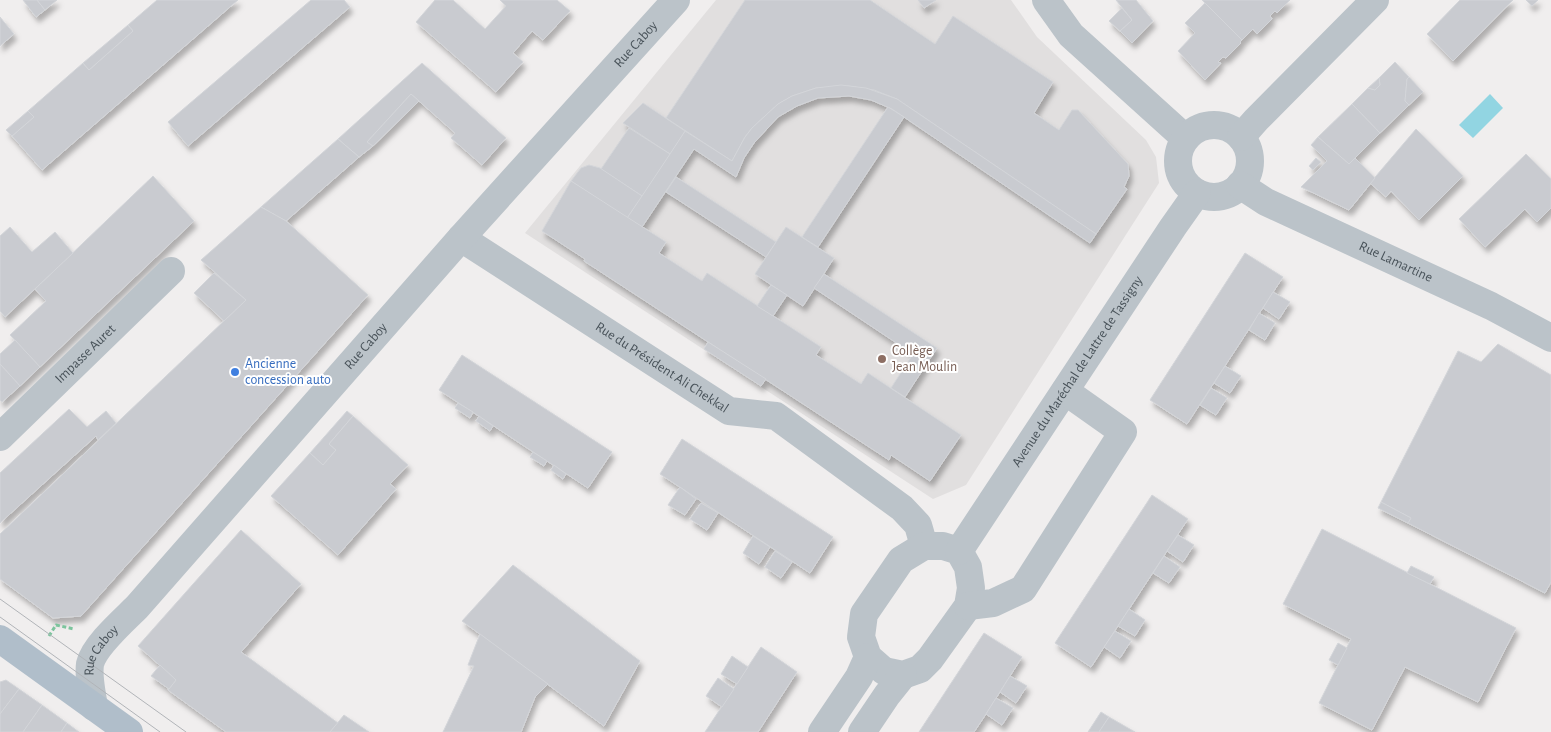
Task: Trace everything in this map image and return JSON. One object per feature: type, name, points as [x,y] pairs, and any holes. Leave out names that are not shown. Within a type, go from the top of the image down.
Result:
[{"type":"main road","points":[[0,639],[129,732]]},
{"type":"street","name":"Rue Caboy","points":[[94,707],[90,682],[90,663],[94,654],[461,238],[676,0]]},
{"type":"street","points":[[1046,0],[1071,35],[1185,138]]},
{"type":"street","points":[[1241,137],[1375,0]]},
{"type":"street","points":[[1213,125],[1229,128],[1241,137],[1248,150],[1250,163],[1247,177],[1238,188],[1226,196],[1213,198],[1197,193],[1189,188],[1181,177],[1177,164],[1178,152],[1185,138],[1198,128],[1213,125]]},
{"type":"street","name":"Rue Lamartine","points":[[1240,185],[1266,202],[1491,306],[1551,338]]},
{"type":"street","name":"Avenue du Maréchal de Lattre de Tassigny","points":[[959,551],[1197,193]]},
{"type":"street","name":"Rue du Président Ali Chekkal","points":[[461,238],[730,411],[776,416],[902,508],[918,525],[924,546]]},
{"type":"street","name":"Impasse Auret","points":[[0,437],[171,271]]},
{"type":"street","points":[[968,606],[993,603],[1023,589],[1123,432],[1065,391]]},
{"type":"street","points":[[924,546],[943,546],[959,551],[968,566],[971,588],[968,606],[930,659],[920,669],[902,675],[884,671],[868,657],[861,637],[864,614],[902,560],[924,546]]},
{"type":"street","points":[[822,732],[859,677],[868,657]]},
{"type":"street","points":[[862,732],[902,675]]},
{"type":"shaded area","name":"Collège Jean Moulin","points":[[716,0],[1011,0],[1037,37],[1146,140],[1156,157],[1159,183],[966,485],[933,499],[525,233]]},
{"type":"water","points":[[1490,94],[1503,108],[1473,138],[1459,125]]},
{"type":"building","points":[[23,0],[37,0],[45,10],[36,17]]},
{"type":"building","points":[[37,0],[57,0],[45,10]]},
{"type":"building","points":[[157,0],[238,0],[42,170],[12,136],[34,117],[28,111],[83,63],[89,70],[133,31],[128,25]]},
{"type":"building","points":[[311,0],[344,0],[350,7],[188,146],[168,122]]},
{"type":"building","points":[[435,0],[453,0],[485,29],[506,6],[500,0],[557,0],[570,11],[543,40],[532,31],[513,53],[523,62],[496,92],[416,22]]},
{"type":"building","points":[[745,0],[870,0],[935,44],[953,16],[1053,82],[1034,113],[1059,130],[1072,110],[1078,110],[1128,164],[1129,176],[1124,187],[1127,189],[1096,234],[897,99],[874,90],[849,86],[816,88],[792,96],[778,104],[752,128],[732,161],[666,118]]},
{"type":"building","points":[[918,0],[936,0],[924,8]]},
{"type":"building","points":[[1116,0],[1136,0],[1153,21],[1132,43],[1120,31],[1132,20]]},
{"type":"building","points":[[1202,0],[1290,0],[1277,13],[1275,11],[1270,16],[1272,19],[1257,34],[1253,29],[1242,40]]},
{"type":"building","points":[[1460,0],[1513,0],[1453,61],[1427,34]]},
{"type":"building","points":[[1526,0],[1538,0],[1532,6]]},
{"type":"building","points":[[1205,3],[1242,40],[1226,58],[1223,57],[1218,62],[1221,63],[1205,80],[1178,51],[1195,33],[1185,23]]},
{"type":"building","points":[[1122,8],[1132,20],[1120,31],[1109,21]]},
{"type":"building","points":[[0,17],[14,34],[0,46]]},
{"type":"building","points":[[128,25],[133,31],[89,70],[83,63]]},
{"type":"building","points":[[1395,62],[1409,77],[1407,79],[1405,101],[1409,105],[1380,133],[1352,104],[1368,88],[1375,90],[1380,85],[1379,78]]},
{"type":"building","points":[[422,63],[506,138],[482,165],[451,138],[455,133],[411,94],[367,142],[373,146],[359,157],[338,139]]},
{"type":"building","points":[[1409,77],[1423,92],[1409,105],[1405,101],[1407,79]]},
{"type":"building","points":[[1379,78],[1380,85],[1375,90],[1368,88]]},
{"type":"building","points":[[841,85],[866,88],[897,99],[1096,234],[1090,243],[892,109],[871,100],[849,96],[818,98],[797,106],[778,117],[754,143],[744,158],[736,177],[694,149],[642,227],[627,218],[685,131],[732,161],[752,128],[778,104],[792,96],[816,88]]},
{"type":"building","points":[[411,94],[419,101],[373,146],[367,142]]},
{"type":"building","points":[[643,103],[685,131],[670,154],[623,123]]},
{"type":"building","points":[[1352,104],[1380,133],[1349,164],[1318,137]]},
{"type":"building","points":[[888,107],[904,117],[818,247],[802,237]]},
{"type":"building","points":[[28,111],[34,117],[12,136],[6,130]]},
{"type":"building","points":[[629,128],[670,154],[642,196],[601,169]]},
{"type":"building","points":[[1416,129],[1463,176],[1419,220],[1391,191],[1386,197],[1370,183]]},
{"type":"building","points":[[1318,137],[1349,164],[1355,158],[1375,178],[1349,210],[1301,187],[1327,161],[1311,145]]},
{"type":"building","points":[[338,139],[359,157],[286,221],[261,207]]},
{"type":"building","points":[[1526,154],[1551,179],[1551,208],[1537,222],[1525,209],[1485,247],[1459,219]]},
{"type":"building","points":[[1316,158],[1321,162],[1313,170],[1309,166]]},
{"type":"building","points":[[589,165],[600,168],[642,196],[627,218],[571,181],[581,168]]},
{"type":"building","points":[[153,176],[194,221],[40,367],[10,335],[46,301],[35,289]]},
{"type":"building","points":[[676,177],[776,242],[766,257],[666,192]]},
{"type":"building","points":[[571,181],[666,242],[659,253],[702,281],[707,273],[821,347],[816,355],[861,384],[868,373],[961,435],[930,481],[891,455],[889,460],[584,261],[585,259],[542,231]]},
{"type":"building","name":"Ancienne concession auto","points":[[261,207],[286,221],[368,295],[81,616],[53,618],[0,579],[0,534],[246,300],[201,260]]},
{"type":"building","points":[[10,227],[32,252],[55,232],[73,253],[5,317],[0,311],[0,236]]},
{"type":"building","points":[[786,227],[834,258],[803,306],[755,274]]},
{"type":"building","points":[[1245,253],[1283,277],[1187,424],[1150,400]]},
{"type":"building","points":[[214,273],[246,300],[224,321],[194,293]]},
{"type":"building","points":[[824,274],[937,348],[905,397],[891,388],[913,354],[814,288]]},
{"type":"building","points":[[771,285],[787,295],[773,316],[757,306]]},
{"type":"building","points":[[1273,292],[1290,302],[1279,319],[1263,308]]},
{"type":"building","points":[[1259,313],[1275,323],[1265,340],[1249,330]]},
{"type":"building","points":[[15,340],[40,367],[20,386],[0,364],[0,354]]},
{"type":"building","points":[[708,342],[766,379],[761,386],[704,349]]},
{"type":"building","points":[[1498,344],[1551,375],[1551,582],[1545,593],[1408,523],[1411,518],[1381,502],[1458,351],[1481,362]]},
{"type":"building","points":[[462,355],[612,452],[588,488],[439,390]]},
{"type":"building","points":[[0,364],[20,386],[2,402],[0,400]]},
{"type":"building","points":[[1225,366],[1241,376],[1230,393],[1214,383]]},
{"type":"building","points":[[1211,388],[1227,398],[1216,415],[1200,405]]},
{"type":"building","points":[[458,403],[473,412],[470,418],[455,408]]},
{"type":"building","points":[[69,409],[87,427],[106,411],[116,423],[98,440],[96,436],[0,523],[0,473]]},
{"type":"building","points":[[347,411],[353,416],[329,444],[336,450],[323,465],[310,453]]},
{"type":"building","points":[[353,416],[408,465],[390,484],[396,489],[338,555],[271,496],[310,453],[323,465],[336,450],[329,444]]},
{"type":"building","points":[[479,416],[493,426],[490,431],[476,421]]},
{"type":"building","points":[[682,439],[833,537],[810,573],[660,474]]},
{"type":"building","points":[[533,452],[547,461],[544,466],[530,457]]},
{"type":"building","points":[[554,465],[566,474],[563,479],[551,470]]},
{"type":"building","points":[[680,487],[696,499],[685,515],[668,505]]},
{"type":"building","points":[[1152,495],[1188,519],[1091,667],[1055,643]]},
{"type":"building","points":[[1381,502],[1411,518],[1408,523],[1378,508]]},
{"type":"building","points":[[701,503],[718,513],[707,530],[690,519]]},
{"type":"building","points":[[1322,529],[1516,628],[1478,702],[1405,667],[1372,730],[1319,703],[1351,639],[1283,604]]},
{"type":"building","points":[[241,530],[301,584],[241,652],[338,723],[330,732],[226,732],[168,690],[176,680],[138,646]]},
{"type":"building","points":[[1178,535],[1194,545],[1183,562],[1167,551]]},
{"type":"building","points":[[753,536],[770,547],[759,564],[743,553]]},
{"type":"building","points":[[775,551],[792,562],[781,578],[765,567]]},
{"type":"building","points":[[1164,556],[1180,567],[1169,583],[1153,573]]},
{"type":"building","points":[[513,565],[640,661],[604,726],[462,621]]},
{"type":"building","points":[[1411,566],[1434,577],[1430,584],[1407,573]]},
{"type":"building","points":[[1129,609],[1145,620],[1135,636],[1118,626]]},
{"type":"building","points":[[1115,631],[1131,641],[1120,658],[1104,647]]},
{"type":"building","points":[[984,633],[1022,657],[986,714],[974,732],[919,732]]},
{"type":"building","points":[[480,634],[548,684],[535,697],[521,732],[443,732],[474,666],[468,665]]},
{"type":"building","points":[[1338,643],[1347,648],[1338,665],[1329,660]]},
{"type":"building","points":[[761,647],[797,672],[758,732],[705,732]]},
{"type":"building","points":[[732,656],[748,667],[737,684],[721,674]]},
{"type":"building","points":[[160,665],[176,680],[169,689],[151,676]]},
{"type":"building","points":[[1010,676],[1027,686],[1016,703],[1000,692]]},
{"type":"building","points":[[718,678],[734,689],[722,707],[706,696]]},
{"type":"building","points":[[6,680],[19,689],[0,714],[0,682]]},
{"type":"building","points":[[19,689],[42,705],[23,732],[0,732],[0,714]]},
{"type":"building","points":[[996,698],[1013,708],[1002,725],[986,714]]},
{"type":"building","points":[[42,705],[67,723],[61,732],[23,732]]},
{"type":"building","points":[[1101,712],[1109,717],[1099,732],[1088,732]]},
{"type":"building","points":[[344,715],[369,732],[330,732]]},
{"type":"building","points":[[1109,717],[1135,732],[1099,732]]},
{"type":"building","points":[[67,723],[79,732],[61,732]]},
{"type":"tram line","points":[[0,599],[186,732]]},
{"type":"tram line","points":[[0,617],[160,732]]},
{"type":"place","name":"Collège Jean Moulin","points":[[882,359]]},
{"type":"place","name":"Ancienne concession auto","points":[[235,372]]}]
